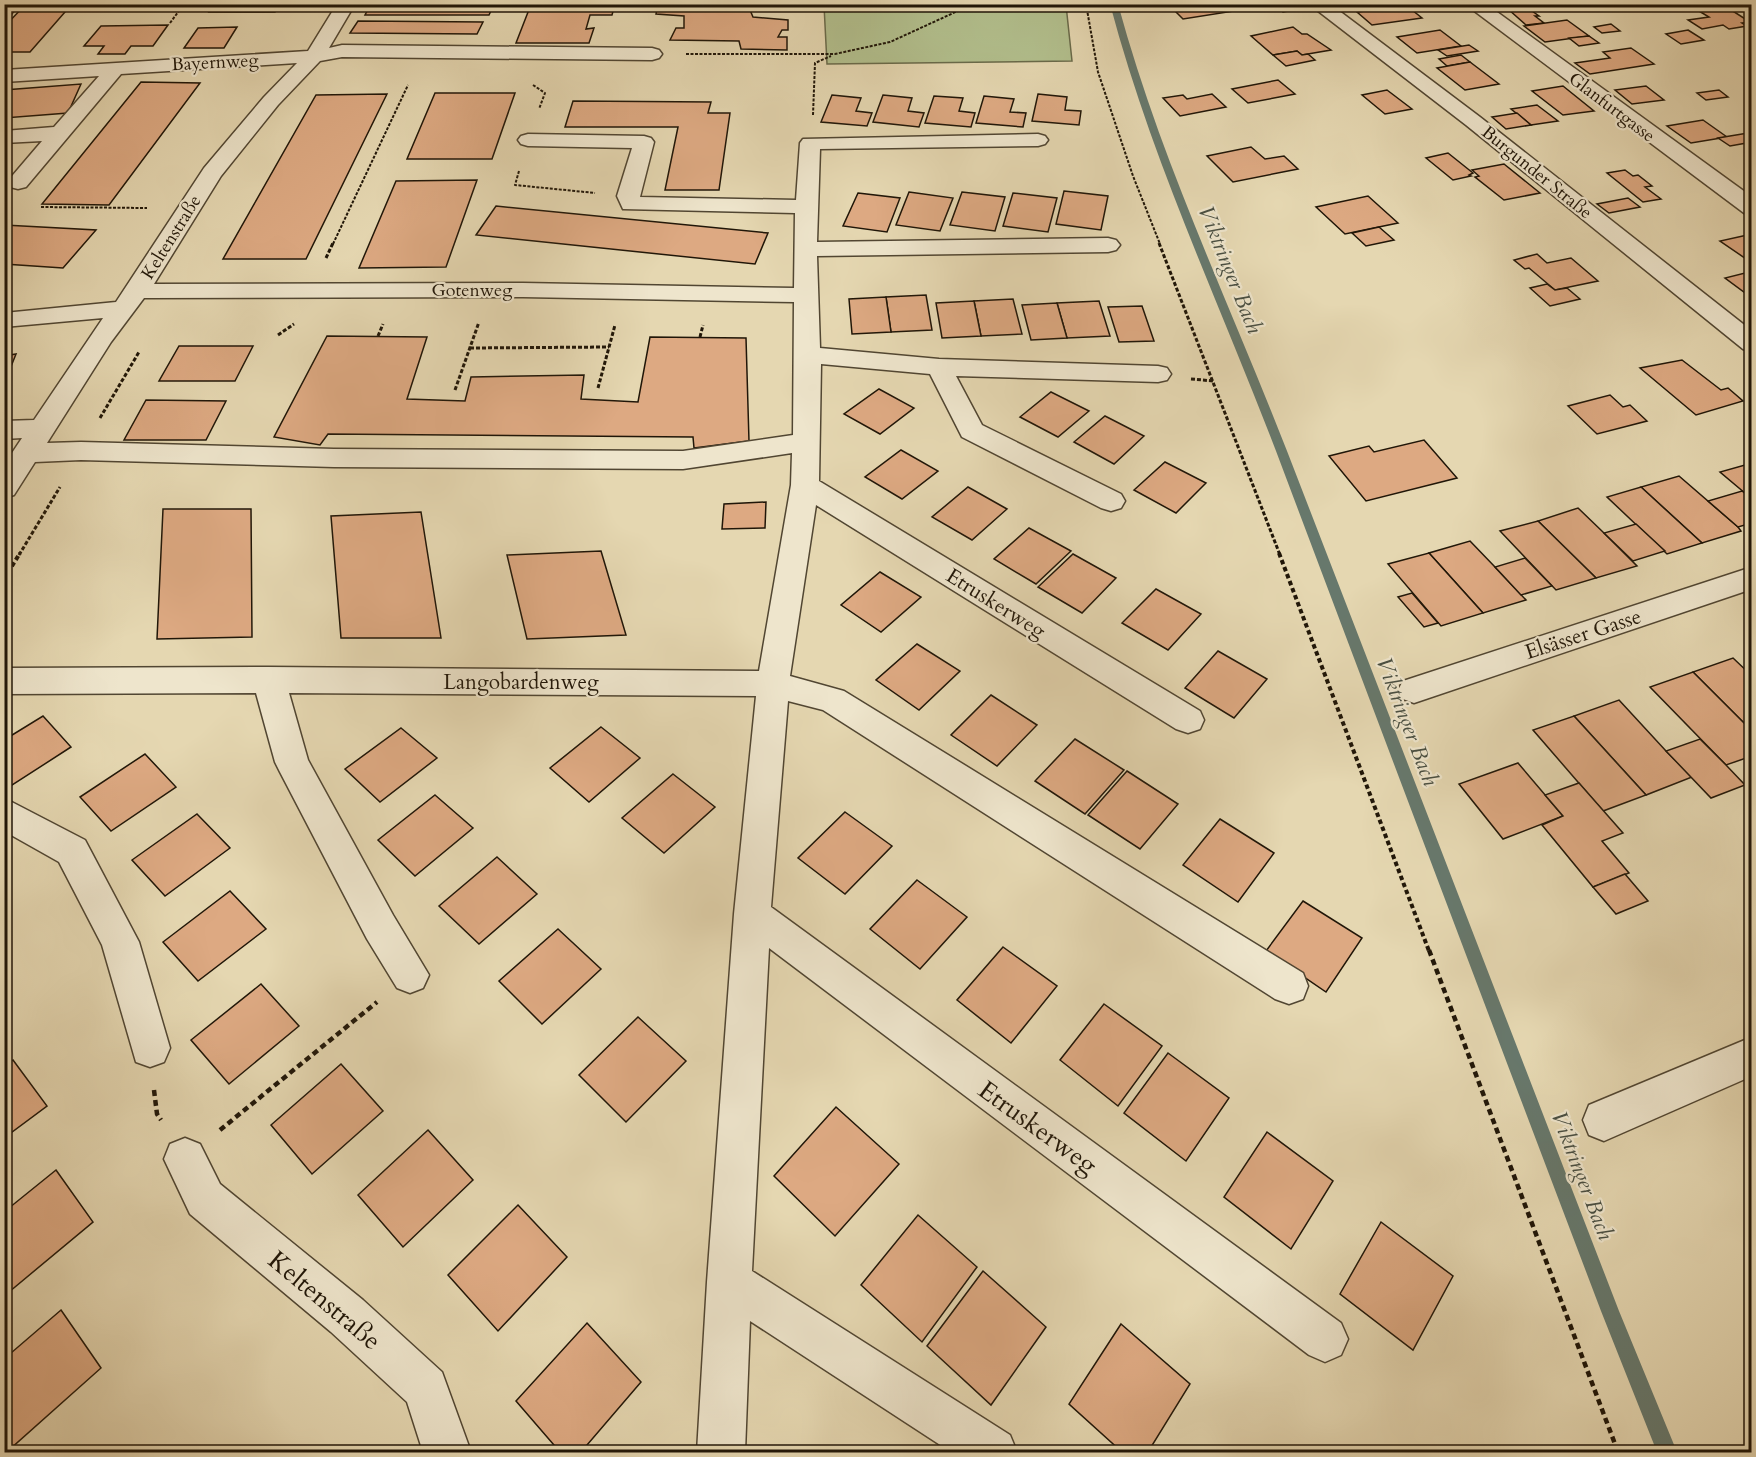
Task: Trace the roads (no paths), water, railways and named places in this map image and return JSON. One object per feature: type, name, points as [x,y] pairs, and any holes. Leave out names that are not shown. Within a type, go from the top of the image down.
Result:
[{"type":"street","points":[[4,11],[11,4]]},
{"type":"street","name":"Keltenstraße","points":[[4,488],[101,338],[130,300],[212,174],[271,101],[314,56],[346,4]]},
{"type":"street","name":"Burgunder Straße","points":[[1318,4],[1473,121],[1752,344]]},
{"type":"street","name":"Glanfurtgasse","points":[[1474,4],[1752,208]]},
{"type":"street","points":[[1745,4],[1752,9]]},
{"type":"street","points":[[314,56],[342,51],[652,54]]},
{"type":"street","name":"Bayernweg","points":[[4,76],[314,56]]},
{"type":"street","points":[[18,183],[117,67]]},
{"type":"street","points":[[4,137],[61,133]]},
{"type":"street","points":[[528,140],[644,142],[628,196],[631,204],[807,207]]},
{"type":"street","points":[[721,1452],[752,914],[773,684],[805,485],[808,356],[805,249],[810,143],[1038,140]]},
{"type":"street","points":[[805,249],[1108,245]]},
{"type":"street","name":"Gotenweg","points":[[4,320],[130,300],[310,291],[492,290],[807,295]]},
{"type":"street","points":[[808,356],[939,367],[1158,374]]},
{"type":"street","points":[[939,367],[972,430],[1111,501]]},
{"type":"street","points":[[4,430],[42,429]]},
{"type":"street","points":[[27,453],[81,451],[334,458],[683,460],[806,442]]},
{"type":"street","name":"Etruskerweg","points":[[805,485],[1188,720]]},
{"type":"street","name":"Elsässer Gasse","points":[[1414,690],[1752,578]]},
{"type":"street","points":[[269,680],[292,762],[380,927],[410,975]]},
{"type":"street","name":"Langobardenweg","points":[[4,681],[269,680],[773,684]]},
{"type":"street","points":[[773,684],[833,700],[1289,986]]},
{"type":"street","points":[[4,813],[72,851],[120,942],[150,1048]]},
{"type":"street","name":"Etruskerweg","points":[[752,914],[1325,1339]]},
{"type":"street","points":[[1604,1120],[1752,1056]]},
{"type":"street","name":"Keltenstraße","points":[[185,1159],[205,1199],[347,1316],[426,1388],[447,1452]]},
{"type":"street","points":[[729,1282],[993,1452]]},
{"type":"waterway","name":"Viktringer Bach","points":[[1114,4],[1146,114],[1166,167],[1274,432],[1610,1311],[1667,1452]]}]
